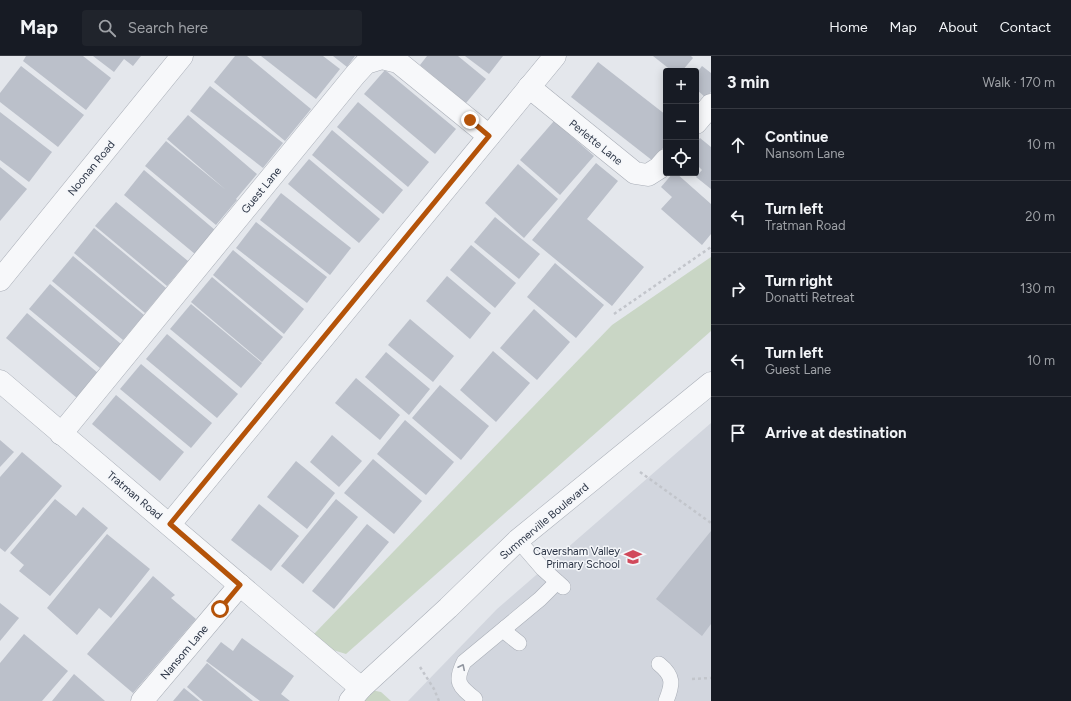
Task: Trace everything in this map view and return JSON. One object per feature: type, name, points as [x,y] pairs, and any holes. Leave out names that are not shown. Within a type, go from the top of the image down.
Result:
[{"type":"street","name":"Noonan Road","points":[[0,280],[182,56]]},
{"type":"street","points":[[170,524],[555,56]]},
{"type":"street","name":"Guest Lane","points":[[61,434],[366,63],[382,58],[398,62],[489,136]]},
{"type":"street","name":"Perlette Lane","points":[[529,87],[635,173],[648,175],[663,163]]},
{"type":"street","points":[[699,119],[711,105]]},
{"type":"street","name":"Tratman Road","points":[[0,381],[240,585],[356,694]]},
{"type":"street","name":"Summerville Boulevard","points":[[356,694],[518,540],[711,383]]},
{"type":"street","name":"Nansom Lane","points":[[142,701],[240,585]]},
{"type":"lane","points":[[475,699],[463,689],[458,682],[459,672],[464,662],[560,584],[543,570],[518,540]]},
{"type":"lane","points":[[505,628],[509,635],[519,643]]},
{"type":"lane","points":[[659,664],[665,669],[671,678],[671,689],[666,701]]},
{"type":"path","points":[[614,314],[711,247]]},
{"type":"path","points":[[620,458],[711,523]]},
{"type":"path","points":[[420,667],[434,689],[439,701]]},
{"type":"shaded area","name":"Caversham Valley Primary School","points":[[711,423],[711,701],[408,701],[497,609]]},
{"type":"green space","points":[[711,257],[711,331],[346,654],[333,650],[314,634],[612,325]]},
{"type":"green space","points":[[361,688],[381,692],[391,701],[350,701]]},
{"type":"building","points":[[26,56],[83,56],[111,78],[86,110],[23,61]]},
{"type":"building","points":[[93,56],[141,56],[133,66],[124,59],[114,72]]},
{"type":"building","points":[[235,56],[247,56],[311,109],[285,141],[214,82]]},
{"type":"building","points":[[261,56],[323,56],[340,69],[316,99]]},
{"type":"building","points":[[333,56],[355,56],[347,67]]},
{"type":"building","points":[[427,56],[458,56],[486,79],[466,103],[420,65]]},
{"type":"building","points":[[465,56],[503,56],[489,74]]},
{"type":"building","points":[[653,56],[691,56],[693,58],[685,68],[668,68]]},
{"type":"building","points":[[598,62],[663,113],[663,148],[653,161],[571,97]]},
{"type":"building","points":[[21,66],[84,115],[58,147],[0,102],[0,93]]},
{"type":"building","points":[[702,66],[711,73],[711,92],[706,98],[699,92],[699,70]]},
{"type":"building","points":[[385,70],[456,129],[435,154],[364,94]]},
{"type":"building","points":[[210,86],[283,143],[263,168],[190,111]]},
{"type":"building","points":[[358,102],[429,162],[408,187],[337,127]]},
{"type":"building","points":[[0,112],[52,152],[29,182],[0,160]]},
{"type":"building","points":[[188,115],[257,174],[216,225],[145,166],[166,141],[226,190],[167,139]]},
{"type":"building","points":[[554,121],[594,156],[560,195],[520,160]]},
{"type":"building","points":[[332,130],[403,190],[383,214],[312,155]]},
{"type":"building","points":[[700,138],[711,147],[711,189],[696,177],[699,176],[702,170],[699,167]]},
{"type":"building","points":[[309,159],[380,219],[359,243],[288,184]]},
{"type":"building","points":[[596,163],[618,181],[587,219],[644,267],[612,306],[532,240]]},
{"type":"building","points":[[518,164],[558,199],[524,238],[485,203]]},
{"type":"building","points":[[0,167],[27,189],[0,221]]},
{"type":"building","points":[[144,170],[215,230],[195,254],[124,195]]},
{"type":"building","points":[[670,176],[679,176],[711,204],[711,234],[702,245],[661,209],[672,197],[661,187]]},
{"type":"building","points":[[281,193],[351,248],[330,275],[260,220]]},
{"type":"building","points":[[116,202],[188,261],[167,286],[95,226]]},
{"type":"building","points":[[495,217],[540,254],[519,279],[474,242]]},
{"type":"building","points":[[256,222],[327,277],[307,303],[236,248]]},
{"type":"building","points":[[94,228],[166,288],[145,313],[74,253]]},
{"type":"building","points":[[471,245],[516,283],[495,308],[450,270]]},
{"type":"building","points":[[233,250],[304,309],[284,334],[213,275]]},
{"type":"building","points":[[73,256],[144,315],[123,340],[52,281]]},
{"type":"building","points":[[555,263],[604,305],[576,338],[527,297]]},
{"type":"building","points":[[447,276],[491,313],[470,339],[426,301]]},
{"type":"building","points":[[212,277],[283,337],[262,362],[191,302]]},
{"type":"building","points":[[50,284],[121,344],[100,368],[29,309]]},
{"type":"building","points":[[191,304],[262,363],[241,388],[170,329]]},
{"type":"building","points":[[534,309],[570,342],[537,380],[500,348]]},
{"type":"building","points":[[27,313],[98,373],[77,398],[6,338]]},
{"type":"building","points":[[410,319],[454,356],[433,382],[388,345]]},
{"type":"building","points":[[167,334],[238,394],[217,418],[146,359]]},
{"type":"building","points":[[493,351],[530,383],[496,422],[460,390]]},
{"type":"building","points":[[386,352],[430,389],[409,415],[365,377]]},
{"type":"building","points":[[141,364],[212,423],[191,448],[120,389]]},
{"type":"building","points":[[356,378],[400,415],[380,440],[335,403]]},
{"type":"building","points":[[440,385],[489,426],[461,460],[412,418]]},
{"type":"building","points":[[116,395],[184,452],[160,481],[92,424]]},
{"type":"building","points":[[405,420],[454,462],[426,495],[377,454]]},
{"type":"building","points":[[332,435],[362,461],[339,487],[310,462]]},
{"type":"building","points":[[0,440],[14,452],[0,467]]},
{"type":"building","points":[[22,452],[62,486],[5,552],[0,548],[0,477]]},
{"type":"building","points":[[373,459],[422,501],[394,534],[344,493]]},
{"type":"building","points":[[296,461],[335,493],[307,529],[267,497]]},
{"type":"building","points":[[55,499],[76,516],[83,507],[108,528],[50,596],[19,571],[24,565],[10,553]]},
{"type":"building","points":[[336,499],[358,517],[303,584],[281,566]]},
{"type":"building","points":[[259,504],[299,536],[271,571],[231,540]]},
{"type":"building","points":[[367,524],[389,542],[334,609],[312,591]]},
{"type":"building","points":[[711,531],[711,624],[702,636],[656,599]]},
{"type":"building","points":[[107,534],[150,569],[111,618],[99,608],[77,635],[47,608]]},
{"type":"building","points":[[153,576],[175,595],[171,598],[196,619],[133,693],[87,654]]},
{"type":"building","points":[[0,603],[19,618],[0,641]]},
{"type":"building","points":[[24,634],[68,671],[42,701],[0,701],[0,663]]},
{"type":"building","points":[[242,638],[294,676],[281,694],[290,701],[260,701],[206,661],[221,642],[233,651]]},
{"type":"building","points":[[207,663],[253,701],[203,701],[187,687]]},
{"type":"building","points":[[74,674],[105,701],[52,701]]},
{"type":"building","points":[[184,688],[200,701],[173,701]]},
{"type":"place","name":"Caversham Valley Primary School","points":[[633,557]]},
{"type":"route","points":[[220,609],[240,585],[170,524],[489,136],[470,120]]}]
